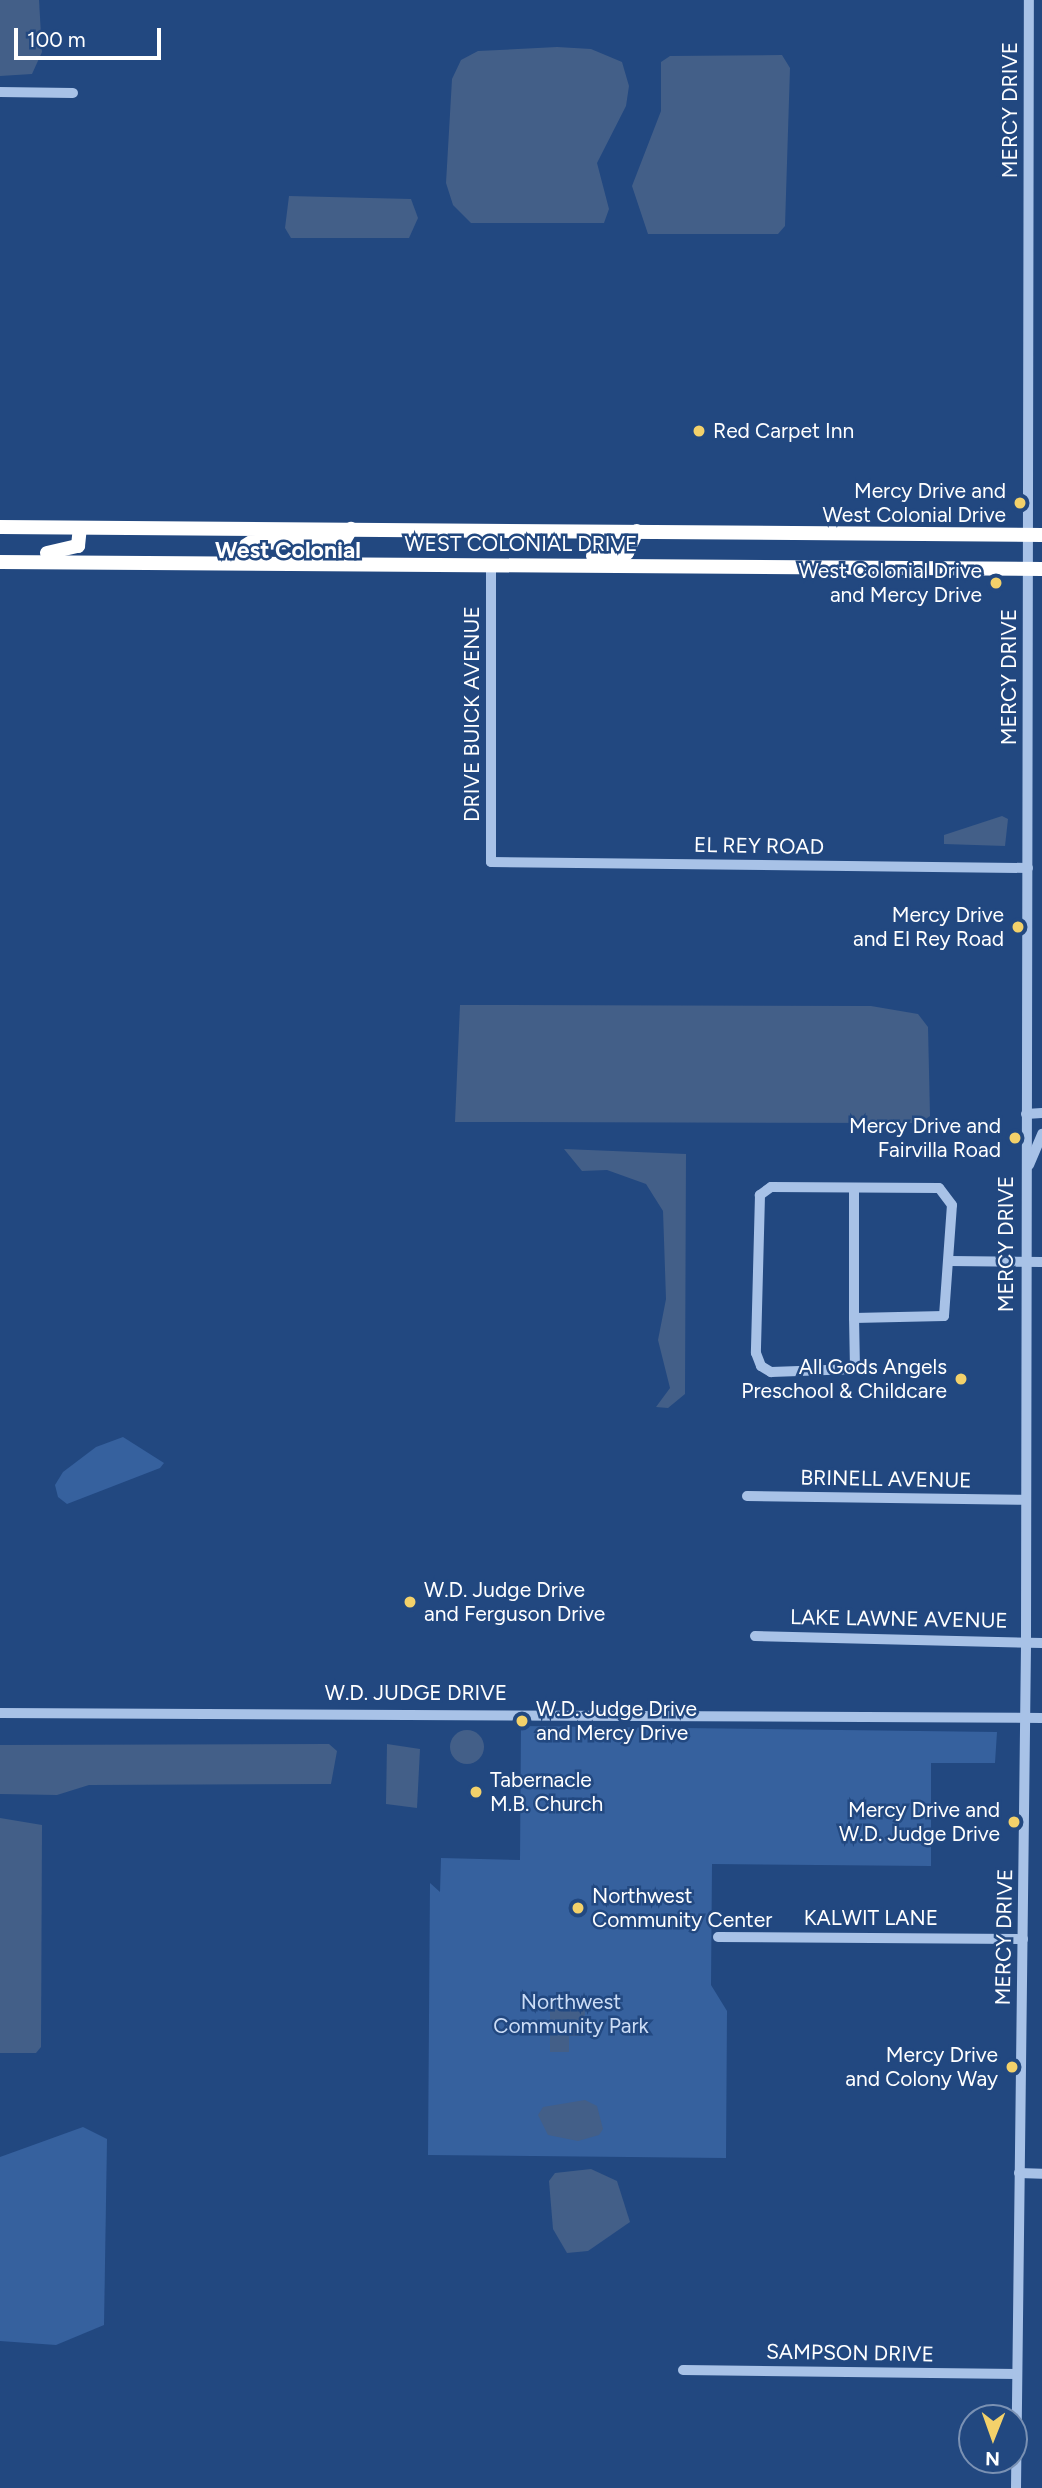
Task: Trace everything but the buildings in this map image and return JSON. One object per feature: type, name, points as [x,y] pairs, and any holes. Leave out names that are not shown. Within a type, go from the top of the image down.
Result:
[{"type":"highway","name":"WEST COLONIAL DRIVE","points":[[0,527],[1036,535]]},
{"type":"highway","points":[[0,554],[70,551],[78,546],[80,528]]},
{"type":"highway","points":[[239,563],[240,549],[250,543],[344,541],[351,529]]},
{"type":"highway","points":[[520,565],[535,556],[627,553],[637,531]]},
{"type":"highway","name":"WEST COLONIAL DRIVE","points":[[0,562],[1035,569]]},
{"type":"street","name":"MERCY DRIVE","points":[[1016,2488],[1026,1641],[1024,1500],[1027,868],[1036,535],[1029,0]]},
{"type":"street","points":[[0,92],[73,93]]},
{"type":"street","name":"DRIVE BUICK AVENUE","points":[[491,565],[491,862]]},
{"type":"street","name":"EL REY ROAD","points":[[491,862],[1027,868]]},
{"type":"street","points":[[1026,1114],[1042,1113]]},
{"type":"street","points":[[1026,1172],[1042,1134]]},
{"type":"street","points":[[854,1188],[854,1318],[855,1369],[771,1372],[761,1366],[755,1353],[760,1195],[771,1187],[939,1188],[947,1195],[950,1261],[944,1316],[854,1318]]},
{"type":"street","points":[[950,1261],[1042,1262]]},
{"type":"street","name":"BRINELL AVENUE","points":[[747,1496],[1024,1500]]},
{"type":"street","name":"LAKE LAWNE AVENUE","points":[[755,1636],[1042,1643]]},
{"type":"street","name":"W.D. JUDGE DRIVE","points":[[0,1713],[1042,1718]]},
{"type":"street","name":"KALWIT LANE","points":[[718,1937],[1023,1939]]},
{"type":"street","points":[[1019,2173],[1042,2174]]},
{"type":"street","name":"SAMPSON DRIVE","points":[[683,2371],[1017,2374]]},
{"type":"green space","points":[[123,1437],[164,1463],[160,1468],[67,1504],[58,1497],[55,1485],[63,1472],[96,1447]]},
{"type":"green space","name":"Northwest Community Park","points":[[521,1726],[997,1732],[995,1763],[931,1763],[931,1866],[712,1864],[711,1985],[727,2011],[726,2158],[428,2155],[430,1883],[440,1892],[441,1858],[520,1860]]},
{"type":"green space","points":[[83,2127],[107,2139],[104,2325],[56,2345],[0,2341],[0,2157]]},
{"type":"shaded area","points":[[0,0],[39,0],[42,52],[32,74],[0,76]]},
{"type":"shaded area","points":[[557,47],[591,49],[622,62],[629,86],[626,106],[597,163],[609,209],[604,223],[471,223],[453,205],[446,183],[452,79],[461,60],[478,51]]},
{"type":"shaded area","points":[[782,55],[790,68],[785,226],[778,234],[648,234],[632,186],[661,111],[661,62],[670,56]]},
{"type":"shaded area","points":[[289,196],[411,199],[418,218],[409,238],[291,238],[285,228]]},
{"type":"shaded area","points":[[1002,816],[1008,819],[1005,846],[944,844],[944,835]]},
{"type":"shaded area","points":[[460,1005],[871,1006],[918,1014],[928,1027],[930,1116],[920,1123],[455,1122]]},
{"type":"shaded area","points":[[564,1149],[686,1154],[685,1394],[668,1408],[656,1407],[670,1388],[658,1340],[666,1299],[663,1211],[646,1184],[607,1170],[582,1171]]},
{"type":"shaded area","points":[[467,1730],[479,1735],[484,1747],[479,1759],[467,1764],[455,1759],[450,1747],[455,1735]]},
{"type":"shaded area","points":[[329,1744],[337,1751],[331,1784],[89,1785],[57,1795],[0,1794],[0,1745]]},
{"type":"shaded area","points":[[387,1744],[420,1749],[417,1808],[386,1804]]},
{"type":"shaded area","points":[[0,1818],[42,1825],[41,2047],[36,2053],[0,2053]]},
{"type":"shaded area","points":[[550,2009],[585,2009],[584,2036],[569,2036],[569,2052],[550,2052]]},
{"type":"shaded area","points":[[585,2100],[597,2106],[603,2129],[599,2135],[578,2141],[548,2135],[538,2115],[543,2107]]},
{"type":"shaded area","points":[[591,2169],[617,2181],[630,2222],[588,2251],[567,2253],[553,2229],[549,2181],[555,2173]]},
{"type":"place","name":"Red Carpet Inn","points":[[699,431]]},
{"type":"place","name":"Mercy Drive and West Colonial Drive","points":[[1020,503]]},
{"type":"place","name":"West Colonial Drive and Mercy Drive","points":[[996,583]]},
{"type":"place","name":"Mercy Drive and El Rey Road","points":[[1018,927]]},
{"type":"place","name":"Mercy Drive and Fairvilla Road","points":[[1015,1138]]},
{"type":"place","name":"All Gods Angels Preschool & Childcare","points":[[961,1379]]},
{"type":"place","name":"W.D. Judge Drive and Ferguson Drive","points":[[410,1602]]},
{"type":"place","name":"W.D. Judge Drive and Mercy Drive","points":[[522,1721]]},
{"type":"place","name":"Tabernacle M.B. Church","points":[[476,1792]]},
{"type":"place","name":"Mercy Drive and W.D. Judge Drive","points":[[1014,1822]]},
{"type":"place","name":"Northwest Community Center","points":[[578,1908]]},
{"type":"place","name":"Mercy Drive and Colony Way","points":[[1012,2067]]},
{"type":"district","name":"West Colonial","points":[[288,550]]}]
